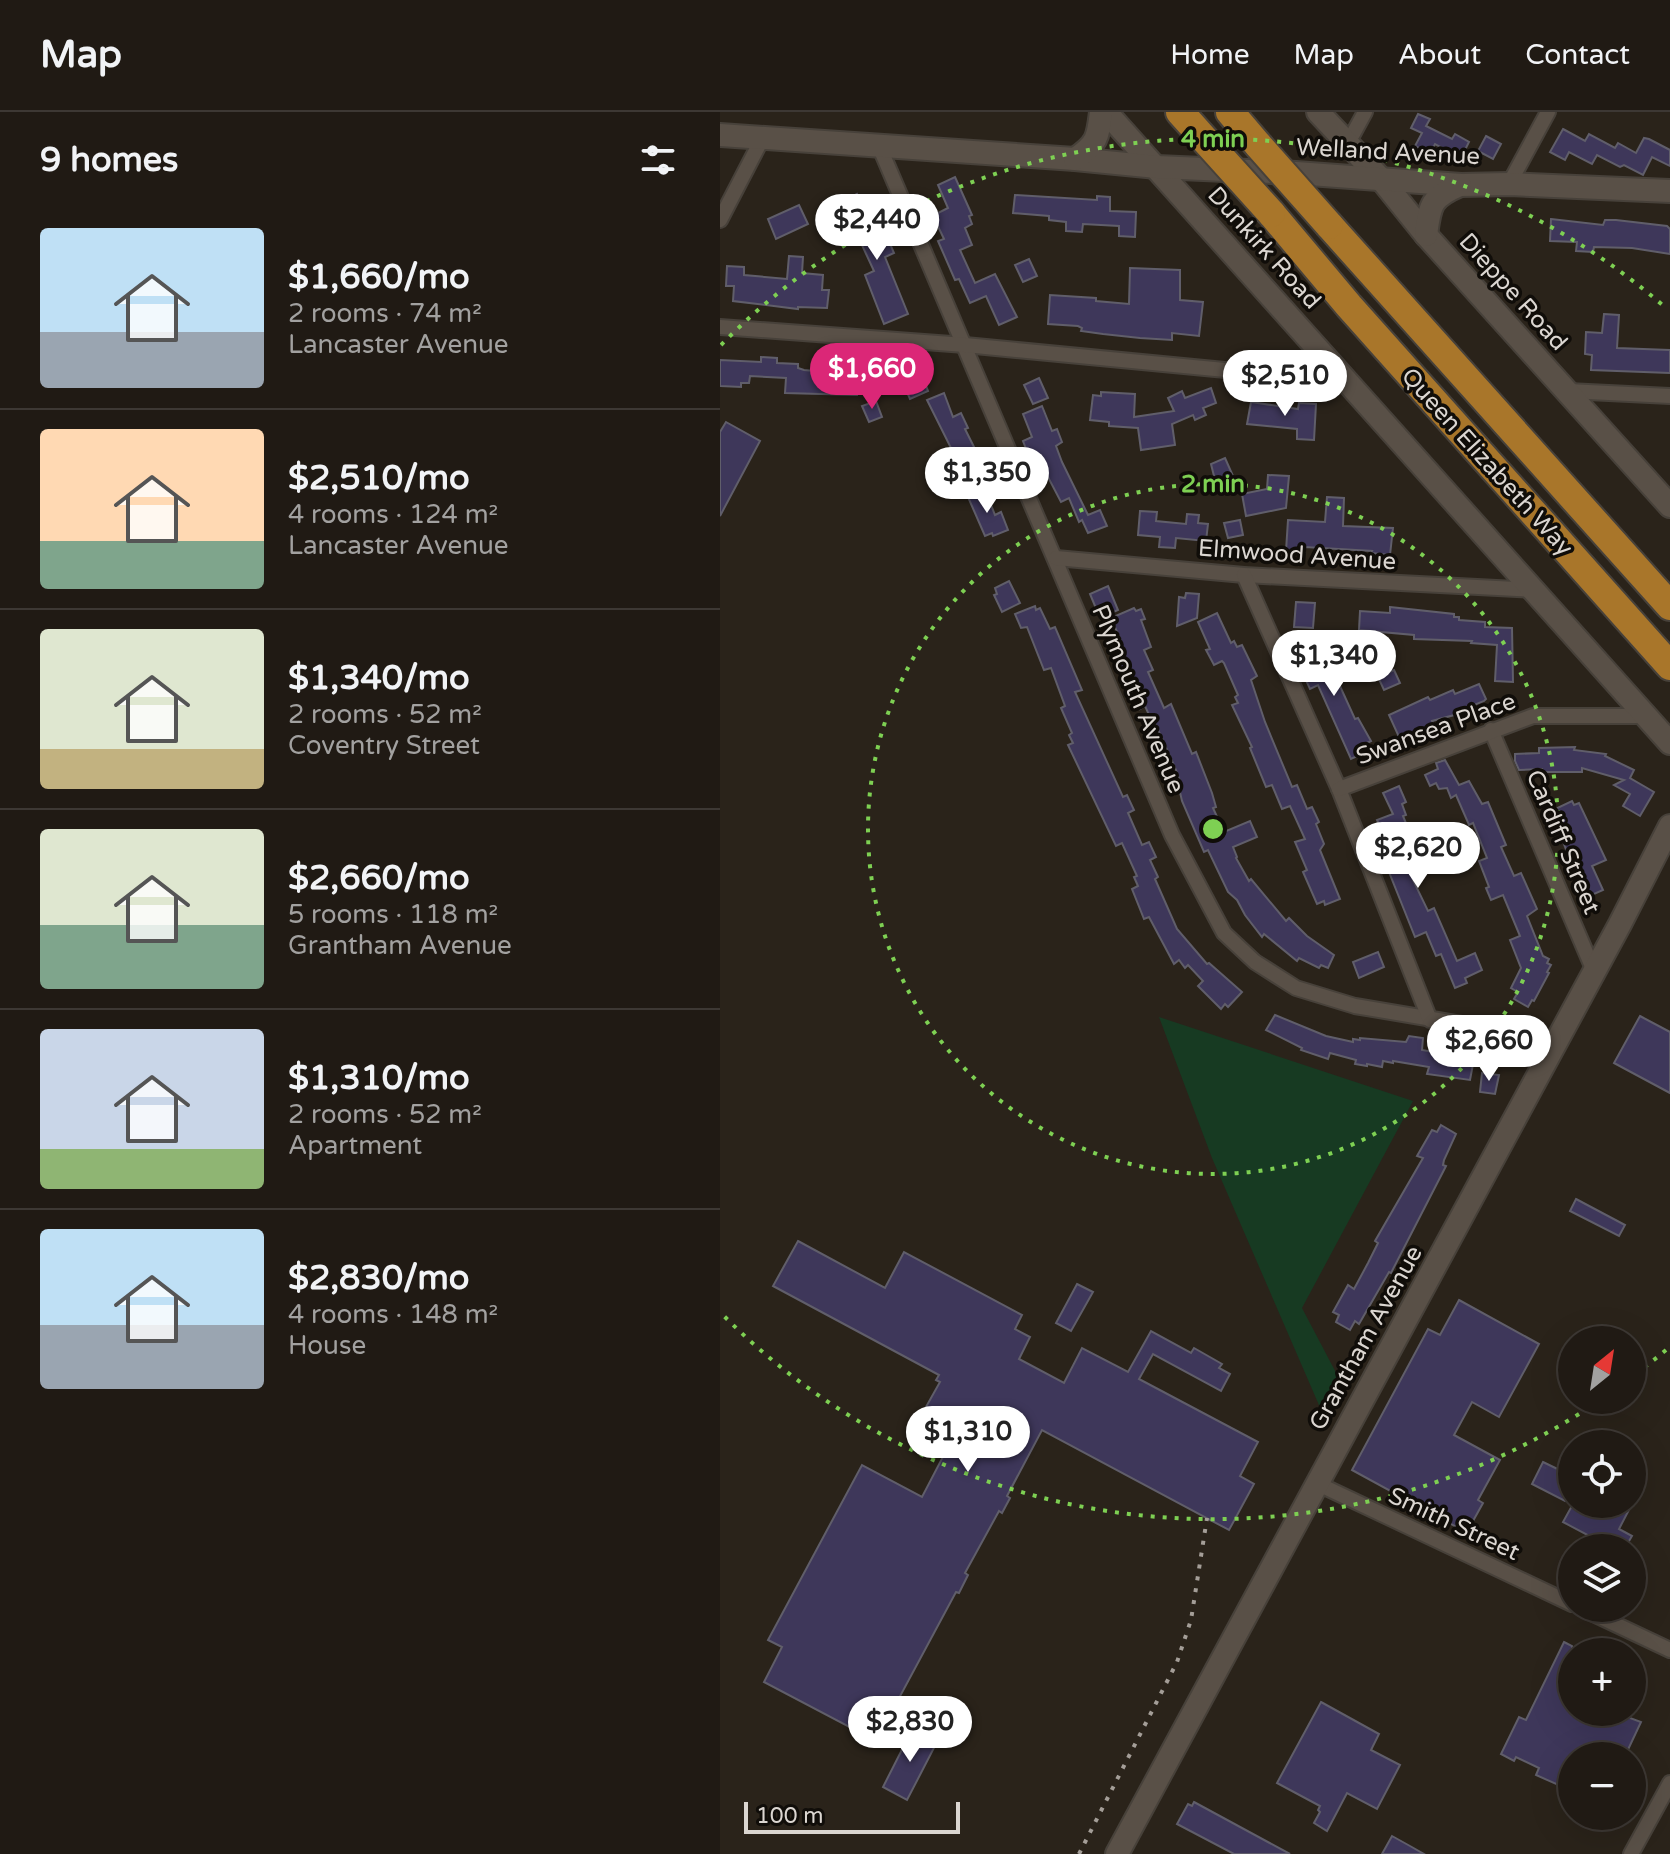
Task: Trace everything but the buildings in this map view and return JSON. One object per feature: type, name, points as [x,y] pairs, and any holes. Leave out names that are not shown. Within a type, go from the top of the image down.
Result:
[{"type":"highway","name":"Queen Elizabeth Way","points":[[1180,112],[1670,666]]},
{"type":"highway","name":"Queen Elizabeth Way","points":[[1230,112],[1670,606]]},
{"type":"street","points":[[1075,159],[1098,138],[1104,112]]},
{"type":"street","name":"Dunkirk Road","points":[[1104,112],[1350,382],[1670,743]]},
{"type":"street","name":"Dieppe Road","points":[[1318,112],[1670,506]]},
{"type":"street","points":[[1345,141],[1353,134],[1365,112]]},
{"type":"street","points":[[1509,184],[1548,112]]},
{"type":"street","name":"Welland Avenue","points":[[720,135],[1157,167],[1461,185],[1670,191]]},
{"type":"street","points":[[720,220],[762,139]]},
{"type":"street","name":"Plymouth Avenue","points":[[880,148],[1172,835],[1224,933],[1255,962],[1296,988],[1355,1006],[1557,1040]]},
{"type":"street","points":[[1426,235],[1429,209],[1438,194],[1461,185]]},
{"type":"street","points":[[720,327],[965,345],[1350,382]]},
{"type":"street","points":[[1568,391],[1670,396]]},
{"type":"street","name":"Elmwood Avenue","points":[[1056,558],[1244,575],[1535,590]]},
{"type":"street","points":[[1244,575],[1339,789],[1430,1020]]},
{"type":"street","name":"Swansea Place","points":[[1339,789],[1533,716],[1646,716]]},
{"type":"street","name":"Cardiff Street","points":[[1491,730],[1594,971]]},
{"type":"street","name":"Grantham Avenue","points":[[1117,1854],[1594,971],[1664,848],[1670,826]]},
{"type":"street","name":"Smith Street","points":[[1316,1483],[1558,1597]]},
{"type":"street","points":[[1611,1622],[1670,1650]]},
{"type":"street","points":[[1631,1854],[1670,1783]]},
{"type":"green space","points":[[1159,1017],[1413,1101],[1302,1308],[1343,1386],[1325,1419],[1212,1158]]},
{"type":"railway","points":[[1079,1854],[1177,1662],[1191,1620],[1207,1518]]}]
